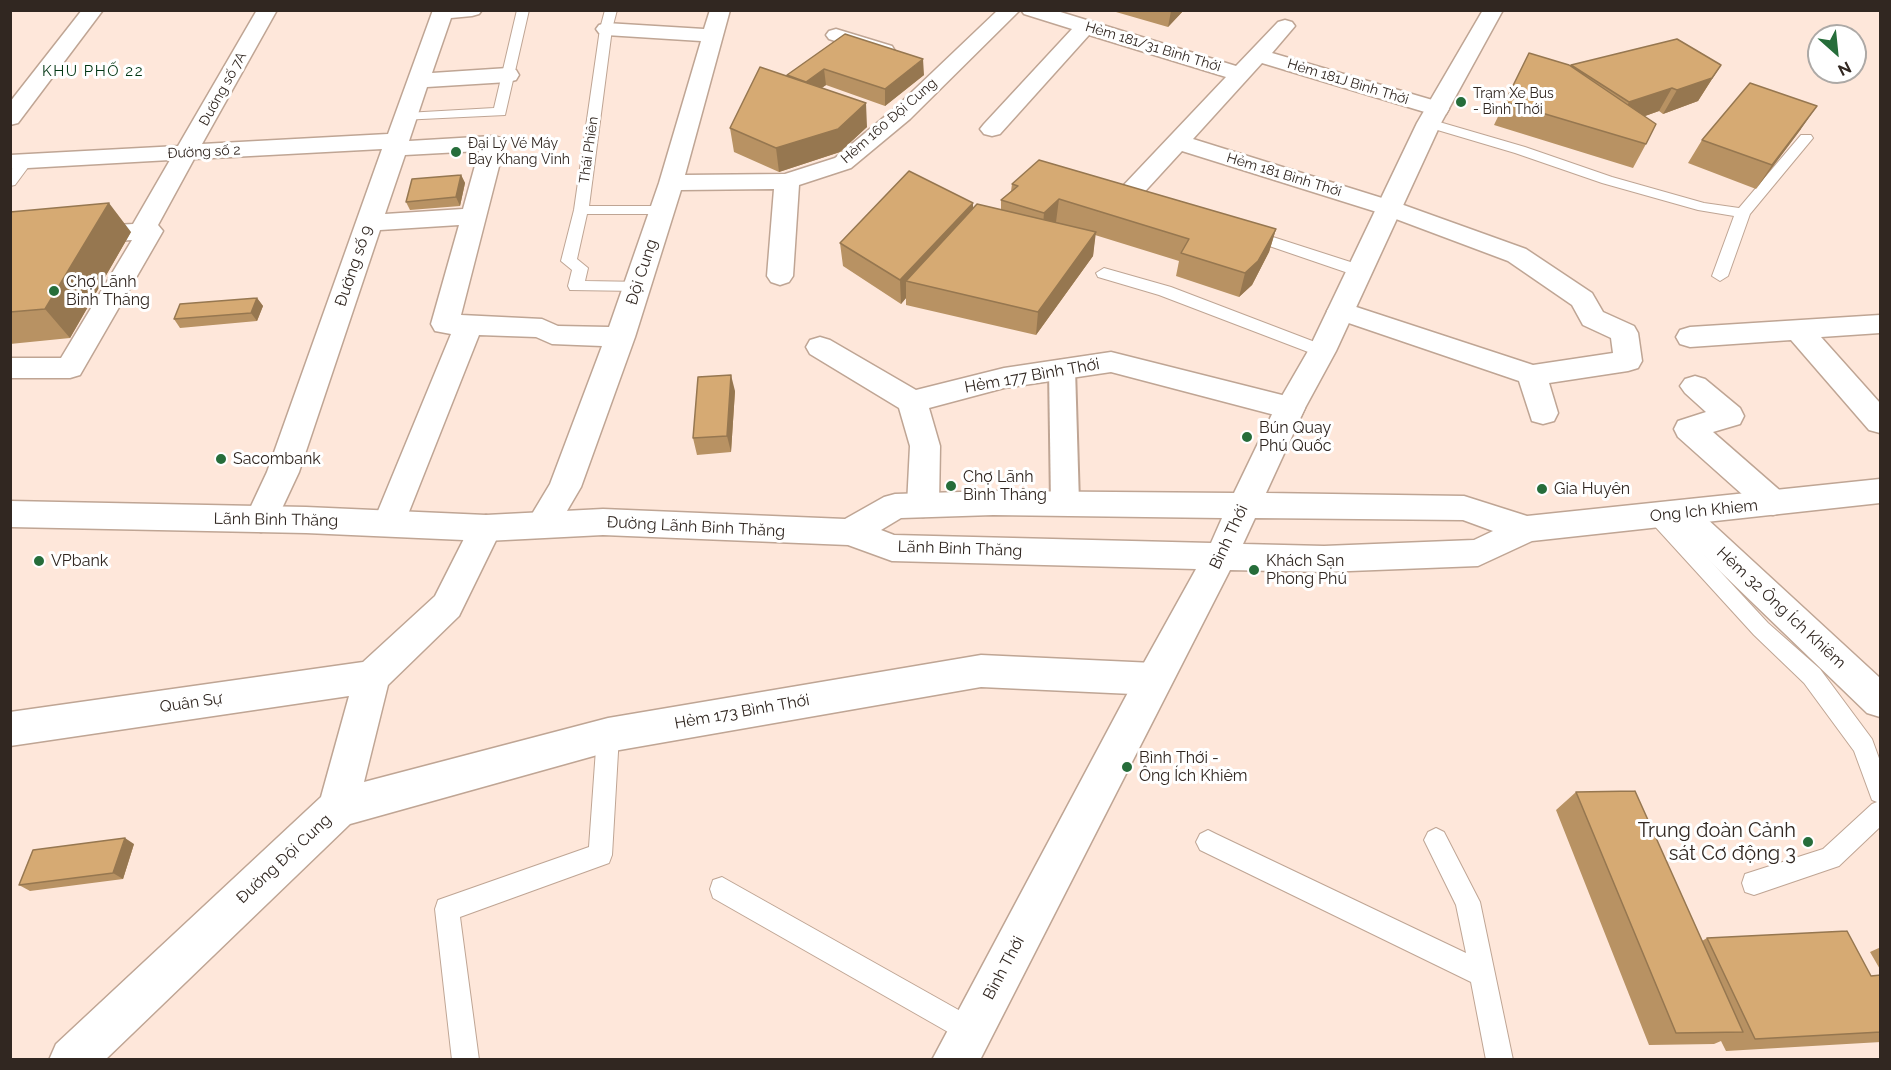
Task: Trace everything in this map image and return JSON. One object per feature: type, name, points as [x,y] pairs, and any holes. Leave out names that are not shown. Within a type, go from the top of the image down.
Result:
[{"type":"street","points":[[10,118],[93,10]]},
{"type":"street","name":"Đường số 7A","points":[[142,230],[188,153],[267,10]]},
{"type":"street","points":[[443,11],[472,10]]},
{"type":"street","name":"Hẻm 160 Đội Cung","points":[[671,183],[788,180],[843,164],[902,114],[1010,10]]},
{"type":"street","name":"Hẻm 181/31 Bình Thới","points":[[1031,10],[1240,74]]},
{"type":"street","name":"Đường số 9","points":[[261,519],[283,472],[443,11]]},
{"type":"street","name":"Bình Thới","points":[[963,1045],[1221,556],[1290,408],[1322,351],[1433,116],[1493,11]]},
{"type":"street","points":[[609,20],[716,23]]},
{"type":"street","name":"Đội Cung","points":[[542,524],[566,487],[621,337],[671,183],[716,23]]},
{"type":"street","points":[[1134,196],[1179,142],[1285,26]]},
{"type":"street","points":[[992,129],[1085,27]]},
{"type":"street","points":[[836,35],[902,57]]},
{"type":"street","name":"Hẻm 181J Bình Thới","points":[[1257,55],[1433,116]]},
{"type":"street","points":[[924,65],[945,72]]},
{"type":"street","points":[[418,81],[508,75]]},
{"type":"street","name":"Hẻm 181 Bình Thới","points":[[1179,142],[1389,208],[1517,255],[1582,299],[1593,318],[1624,333],[1628,361],[1532,375]]},
{"type":"street","name":"Đường số 2","points":[[18,162],[188,153],[493,143],[473,216]]},
{"type":"street","points":[[780,276],[788,180]]},
{"type":"street","points":[[369,223],[473,216],[445,324],[542,328],[552,335],[621,337]]},
{"type":"street","points":[[10,239],[150,231],[70,368],[10,368]]},
{"type":"street","points":[[1341,311],[1532,375],[1543,413]]},
{"type":"street","points":[[1690,337],[1880,324]]},
{"type":"street","points":[[389,523],[469,325]]},
{"type":"street","points":[[1798,330],[1881,422]]},
{"type":"street","points":[[820,347],[912,402],[925,446],[922,505]]},
{"type":"street","name":"Hẻm 177 Bình Thới","points":[[912,402],[1004,378],[1111,362],[1290,408]]},
{"type":"street","points":[[1062,369],[1065,503]]},
{"type":"street","points":[[1695,386],[1729,416],[1689,429],[1773,503]]},
{"type":"street","name":"Ong Ich Khiem","points":[[1221,556],[1324,559],[1478,553],[1527,529],[1881,491]]},
{"type":"street","points":[[850,532],[895,506],[1065,503],[1244,505]]},
{"type":"street","name":"Ong Ich Khiem","points":[[1244,505],[1464,508],[1527,529]]},
{"type":"street","name":"Lãnh Binh Thăng","points":[[10,514],[261,519],[486,528],[542,524]]},
{"type":"street","name":"Hẻm 32 Ông Ích Khiêm","points":[[1669,515],[1881,701]]},
{"type":"street","name":"Đường Lãnh Binh Thăng","points":[[542,524],[603,522],[850,532]]},
{"type":"street","points":[[372,677],[447,606],[486,528]]},
{"type":"street","name":"Lãnh Binh Thăng","points":[[850,532],[892,548],[1221,556]]},
{"type":"street","name":"Hẻm 173 Bình Thới","points":[[338,808],[608,735],[981,671],[1154,680]]},
{"type":"street","name":"Quân Sự","points":[[10,729],[372,677]]},
{"type":"street","name":"Đường Đội Cung","points":[[72,1059],[338,808],[372,677]]},
{"type":"lane","points":[[406,117],[500,112],[523,10]]},
{"type":"lane","name":"Thái Phiên","points":[[609,20],[581,210],[570,261],[580,268],[576,286],[638,286]]},
{"type":"lane","points":[[1433,116],[1520,150],[1607,180],[1703,207],[1743,213]]},
{"type":"lane","points":[[1720,276],[1743,213],[1806,138]]},
{"type":"lane","points":[[10,182],[18,162]]},
{"type":"lane","points":[[581,210],[662,210]]},
{"type":"lane","points":[[1239,230],[1360,271]]},
{"type":"lane","points":[[1104,273],[1165,291],[1322,351]]},
{"type":"lane","points":[[1669,515],[1761,629],[1812,676],[1864,746],[1881,792]]},
{"type":"lane","points":[[466,1059],[447,909],[600,855],[608,735]]},
{"type":"lane","points":[[1754,883],[1830,858],[1881,812]]},
{"type":"lane","points":[[1436,840],[1468,902],[1500,1059]]},
{"type":"lane","points":[[1208,842],[1484,975]]},
{"type":"lane","points":[[722,889],[963,1045]]},
{"type":"building","points":[[845,34],[923,59],[885,89],[824,69],[806,82],[787,75]]},
{"type":"building","points":[[1677,39],[1721,65],[1712,78],[1677,90],[1672,88],[1629,102],[1571,65]]},
{"type":"building","points":[[1529,53],[1569,65],[1656,124],[1646,144],[1505,102]]},
{"type":"building","points":[[760,67],[866,103],[838,129],[776,148],[730,128]]},
{"type":"building","points":[[1750,83],[1817,106],[1772,165],[1702,140]]},
{"type":"building","points":[[1039,160],[1276,229],[1258,261],[1245,273],[1181,253],[1189,239],[1059,199],[1044,213],[1001,200],[1018,186],[1012,184]]},
{"type":"building","points":[[909,171],[973,203],[900,280],[840,243]]},
{"type":"building","points":[[461,175],[456,197],[406,202],[412,179]]},
{"type":"building","points":[[109,203],[45,309],[10,312],[10,212]]},
{"type":"building","points":[[977,204],[1096,232],[1038,312],[906,281]]},
{"type":"building","points":[[257,298],[251,313],[174,319],[180,304]]},
{"type":"building","points":[[731,375],[727,436],[693,438],[698,377]]},
{"type":"building","points":[[1635,791],[1743,1032],[1676,1033],[1576,792]]},
{"type":"building","points":[[125,838],[113,873],[19,885],[33,850]]},
{"type":"building","points":[[1847,931],[1871,976],[1881,975],[1881,1032],[1755,1039],[1707,938]]},
{"type":"place","name":"Trạm Xe Bus - Bình Thới","points":[[1461,102]]},
{"type":"place","name":"Đại Lý Vé Máy Bay Khang Vinh","points":[[456,152]]},
{"type":"place","name":"Chợ Lãnh Binh Thăng","points":[[54,291]]},
{"type":"place","name":"Bún Quay Phú Quốc","points":[[1247,437]]},
{"type":"place","name":"Sacombank","points":[[221,459]]},
{"type":"place","name":"Chợ Lãnh Bình Thăng","points":[[951,486]]},
{"type":"place","name":"Gia Huyên","points":[[1542,489]]},
{"type":"place","name":"VPbank","points":[[39,561]]},
{"type":"place","name":"Khách Sạn Phong Phú","points":[[1254,570]]},
{"type":"place","name":"Bình Thới - Ông Ích Khiêm","points":[[1127,767]]},
{"type":"place","name":"Trung đoàn Cảnh sát Cơ động 3","points":[[1808,842]]},
{"type":"district","name":"KHU PHỐ 22","points":[[93,71]]}]
